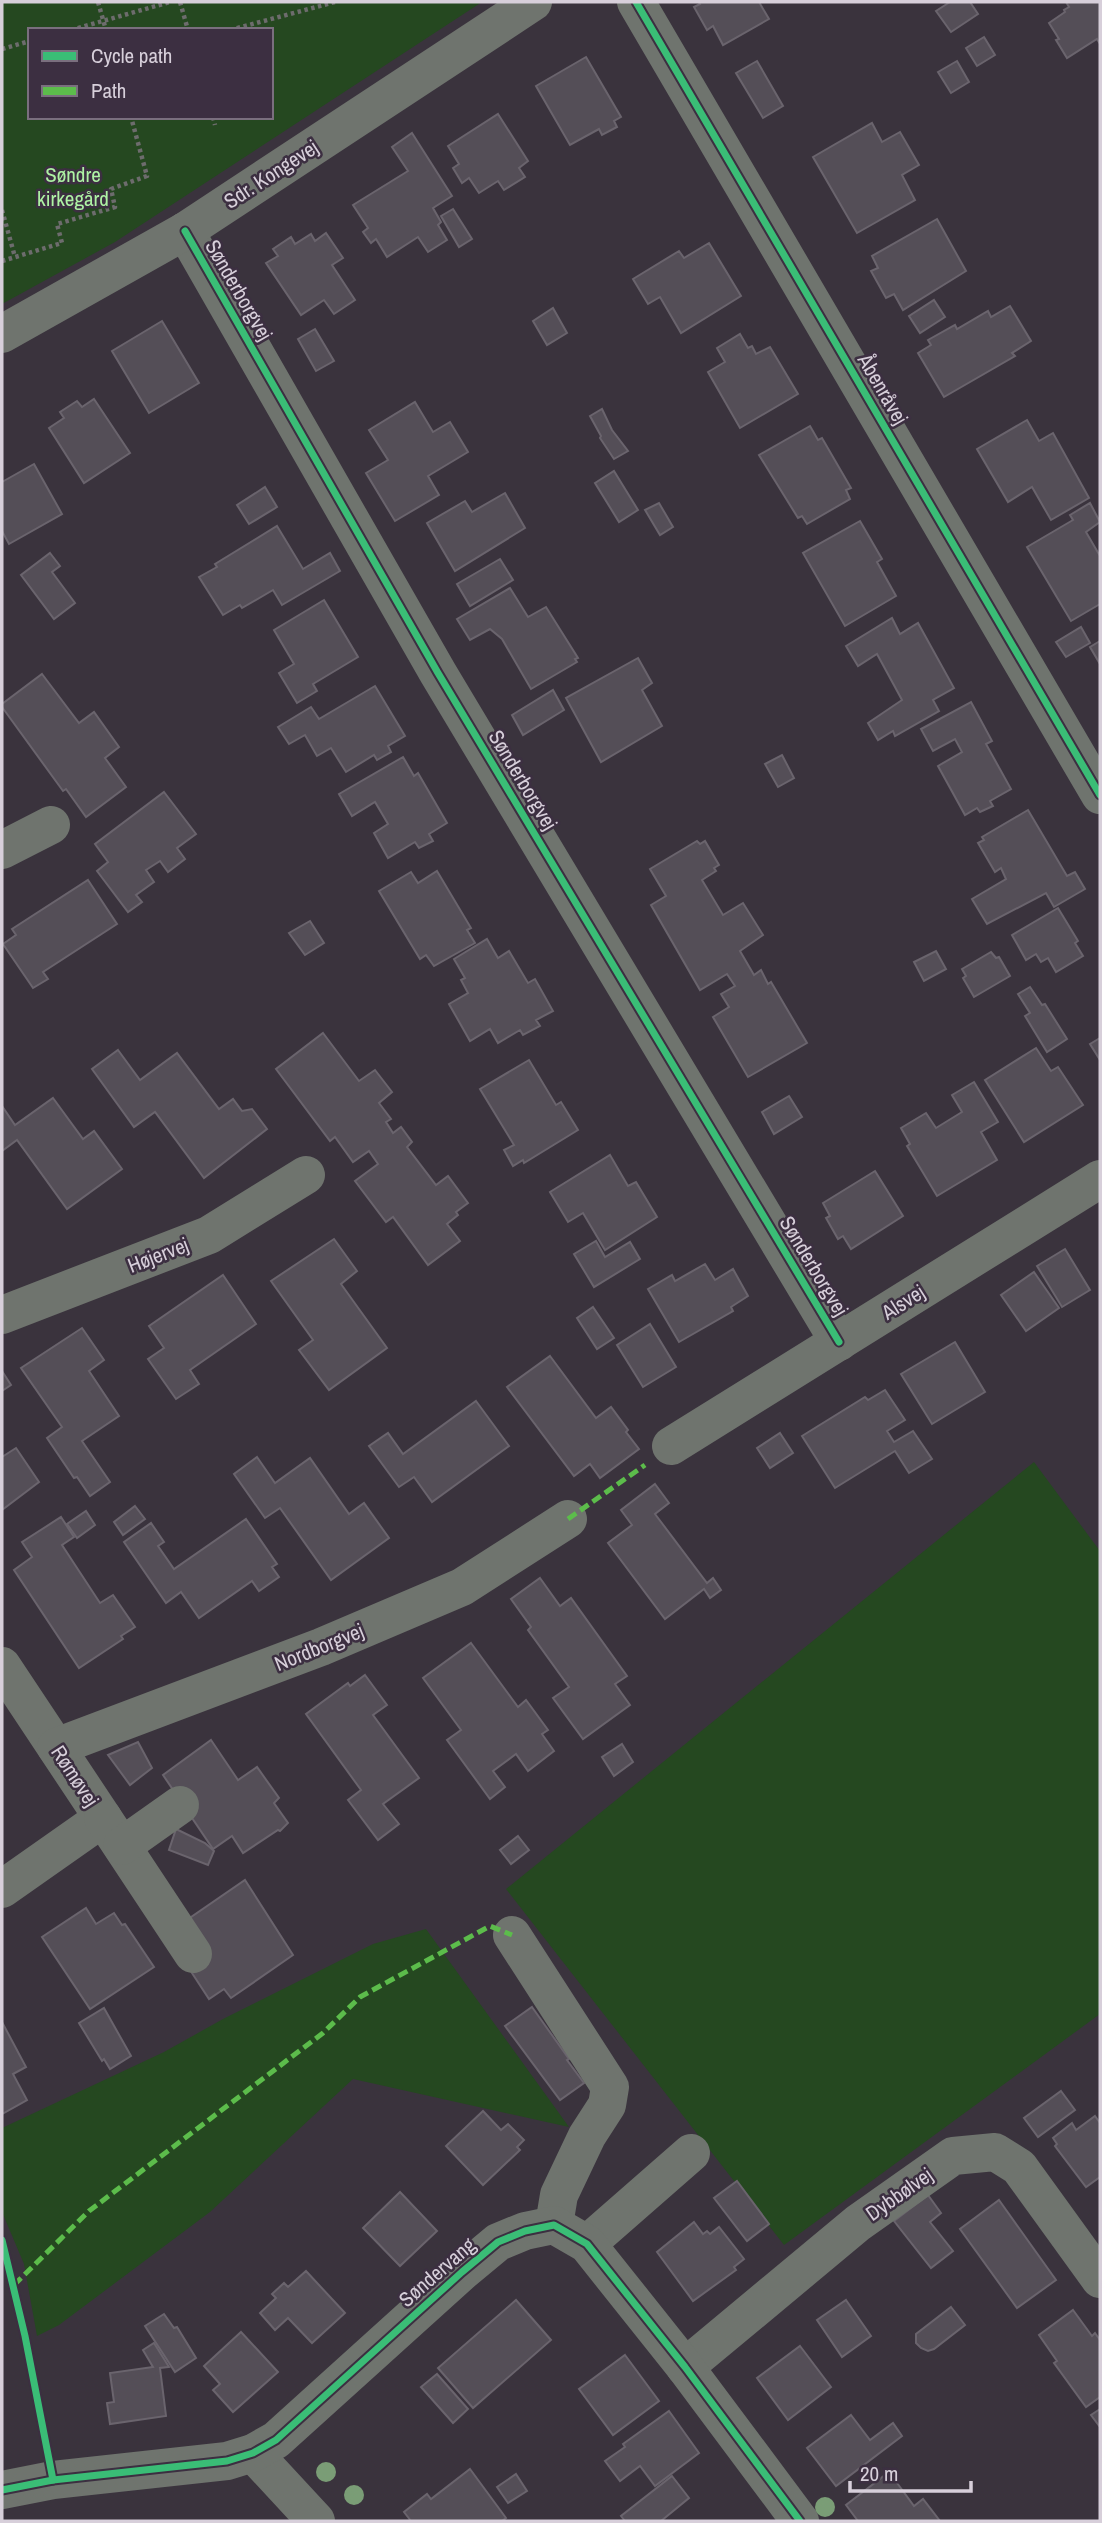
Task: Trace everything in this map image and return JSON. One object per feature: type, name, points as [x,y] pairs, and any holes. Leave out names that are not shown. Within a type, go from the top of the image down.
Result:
[{"type":"street","name":"Sdr. Kongevej","points":[[2,334],[185,231],[533,2]]},
{"type":"street","name":"Åbenråvej","points":[[636,2],[1100,795]]},
{"type":"street","name":"Sønderborgvej","points":[[185,231],[438,673],[839,1342]]},
{"type":"street","points":[[2,850],[51,825]]},
{"type":"street","name":"Højervej","points":[[2,1315],[209,1236],[306,1175]]},
{"type":"street","name":"Alsvej","points":[[671,1446],[1100,1179]]},
{"type":"street","name":"Nordborgvej","points":[[56,1747],[321,1647],[462,1587],[568,1518]]},
{"type":"street","name":"Rømøvej","points":[[2,1666],[112,1832],[2,1889]]},
{"type":"street","points":[[180,1805],[112,1832],[193,1954]]},
{"type":"street","points":[[512,1936],[610,2087],[607,2105],[587,2136],[559,2195],[554,2225],[587,2244],[685,2367],[800,2521]]},
{"type":"street","points":[[587,2244],[691,2152]]},
{"type":"street","name":"Dybbølvej","points":[[685,2367],[858,2223],[953,2156],[995,2152],[1019,2167],[1100,2279]]},
{"type":"street","name":"Søndervang","points":[[2,2490],[53,2480],[227,2461],[254,2453],[276,2440],[498,2242],[525,2231],[554,2225]]},
{"type":"street","points":[[254,2453],[316,2521]]},
{"type":"path","points":[[97,2],[105,28]]},
{"type":"path","points":[[77,28],[170,2]]},
{"type":"path","points":[[180,2],[187,28]]},
{"type":"path","points":[[238,28],[335,2]]},
{"type":"path","points":[[2,50],[28,42]]},
{"type":"path","points":[[2,261],[62,243],[57,224],[116,207],[111,189],[147,176],[132,119]]},
{"type":"path","points":[[214,119],[215,125]]},
{"type":"path","points":[[2,210],[15,257]]},
{"type":"path","points":[[23,2323],[33,2375]]},
{"type":"green space","name":"Søndre kirkegård","points":[[2,2],[482,2],[115,242],[2,304]]},
{"type":"green space","points":[[1034,1462],[1100,1551],[1100,2014],[784,2245],[506,1889]]},
{"type":"green space","points":[[426,1929],[569,2127],[353,2079],[210,2212],[59,2325],[37,2336],[24,2264],[2,2212],[2,2128],[164,2052],[223,2019],[373,1944]]},
{"type":"building","points":[[699,2],[759,2],[769,19],[723,45],[713,26],[707,30],[694,7],[700,4]]},
{"type":"building","points":[[950,2],[970,2],[978,14],[951,32],[936,11]]},
{"type":"building","points":[[1066,2],[1100,2],[1100,44],[1097,39],[1067,58],[1049,23],[1065,12],[1069,7]]},
{"type":"building","points":[[984,37],[995,55],[977,66],[966,48]]},
{"type":"building","points":[[586,57],[621,117],[614,121],[617,127],[602,135],[599,129],[570,145],[536,86]]},
{"type":"building","points":[[757,61],[783,106],[763,118],[736,73]]},
{"type":"building","points":[[957,61],[969,82],[951,93],[938,72]]},
{"type":"building","points":[[498,114],[528,161],[519,168],[525,177],[504,190],[498,181],[479,193],[469,178],[462,183],[453,168],[459,164],[448,146]]},
{"type":"building","points":[[872,123],[882,142],[900,132],[919,165],[902,175],[915,200],[857,233],[813,157]]},
{"type":"building","points":[[412,133],[452,196],[433,208],[441,222],[438,225],[447,240],[428,252],[418,237],[387,257],[376,239],[371,243],[363,232],[368,228],[353,205],[408,171],[392,147]]},
{"type":"building","points":[[453,209],[472,239],[459,247],[441,216]]},
{"type":"building","points":[[937,219],[966,271],[903,310],[894,294],[886,298],[871,271],[878,268],[872,256]]},
{"type":"building","points":[[326,233],[343,258],[332,265],[355,300],[334,314],[324,300],[301,315],[266,263],[278,256],[273,249],[291,237],[295,244],[311,234],[315,241]]},
{"type":"building","points":[[709,243],[741,296],[681,333],[660,297],[648,304],[633,279],[679,251],[684,258]]},
{"type":"building","points":[[934,300],[945,317],[920,333],[909,316]]},
{"type":"building","points":[[1010,306],[1031,341],[1012,353],[1015,356],[944,397],[918,353],[931,345],[928,340],[955,325],[957,329],[988,311],[991,317]]},
{"type":"building","points":[[553,308],[567,333],[547,345],[533,321]]},
{"type":"building","points":[[162,321],[199,383],[149,413],[112,351]]},
{"type":"building","points":[[315,329],[334,361],[316,371],[298,339]]},
{"type":"building","points":[[740,334],[748,348],[752,346],[756,354],[770,347],[798,394],[740,428],[708,372],[725,362],[717,348]]},
{"type":"building","points":[[94,399],[130,453],[84,483],[49,428],[64,418],[60,412],[77,401],[82,407]]},
{"type":"building","points":[[415,402],[433,432],[450,422],[468,452],[428,476],[439,495],[395,521],[366,473],[388,460],[369,430]]},
{"type":"building","points":[[602,409],[612,430],[628,451],[614,459],[590,416]]},
{"type":"building","points":[[1027,420],[1039,441],[1053,433],[1089,498],[1051,520],[1032,487],[1008,502],[977,449]]},
{"type":"building","points":[[810,426],[818,440],[822,438],[851,488],[846,490],[850,499],[807,524],[802,516],[798,518],[759,455]]},
{"type":"building","points":[[34,464],[62,514],[9,544],[2,531],[2,482]]},
{"type":"building","points":[[614,471],[638,510],[619,522],[595,483]]},
{"type":"building","points":[[265,487],[277,507],[249,524],[237,505]]},
{"type":"building","points":[[505,493],[525,528],[455,571],[427,523],[465,501],[472,512]]},
{"type":"building","points":[[659,503],[673,527],[660,535],[645,510]]},
{"type":"building","points":[[1090,503],[1100,522],[1086,532],[1100,556],[1100,604],[1071,621],[1027,547],[1073,520],[1070,515]]},
{"type":"building","points":[[860,521],[882,559],[877,562],[896,596],[845,626],[803,553]]},
{"type":"building","points":[[277,526],[303,569],[330,553],[340,571],[282,605],[273,590],[242,608],[240,605],[223,615],[199,577],[217,567],[215,564]]},
{"type":"building","points":[[50,553],[60,566],[52,572],[75,603],[54,619],[21,575]]},
{"type":"building","points":[[500,559],[513,580],[470,606],[457,584]]},
{"type":"building","points":[[510,588],[528,617],[546,607],[578,658],[575,659],[577,662],[531,689],[502,639],[490,629],[470,640],[457,619]]},
{"type":"building","points":[[324,600],[358,657],[313,684],[317,691],[297,703],[279,673],[294,664],[274,630]]},
{"type":"building","points":[[892,618],[900,634],[918,623],[954,688],[933,700],[939,711],[895,736],[893,731],[878,740],[868,723],[902,700],[877,654],[858,666],[846,646]]},
{"type":"building","points":[[1081,627],[1090,643],[1066,657],[1056,642]]},
{"type":"building","points":[[1100,641],[1100,664],[1090,647]]},
{"type":"building","points":[[638,658],[652,683],[642,690],[662,726],[601,762],[566,698]]},
{"type":"building","points":[[42,674],[79,723],[94,712],[119,747],[105,758],[126,787],[86,817],[66,789],[63,791],[2,707],[2,704]]},
{"type":"building","points":[[375,686],[405,736],[388,746],[391,752],[377,760],[374,755],[346,772],[331,748],[317,756],[305,735],[289,744],[278,727],[311,707],[319,719]]},
{"type":"building","points":[[553,690],[564,710],[523,735],[512,715]]},
{"type":"building","points":[[971,702],[992,741],[986,744],[1011,789],[990,801],[993,806],[980,812],[977,808],[965,815],[938,766],[962,752],[955,739],[933,751],[921,729]]},
{"type":"building","points":[[782,755],[794,778],[778,787],[765,764]]},
{"type":"building","points":[[403,757],[414,776],[418,773],[447,823],[429,834],[433,841],[419,848],[415,842],[388,858],[374,833],[388,824],[375,802],[352,816],[339,794]]},
{"type":"building","points":[[164,792],[196,834],[177,848],[185,859],[168,872],[160,861],[146,870],[154,882],[136,895],[142,902],[128,912],[97,871],[108,862],[95,844]]},
{"type":"building","points":[[1028,810],[1067,876],[1075,872],[1085,889],[1054,907],[1046,893],[987,924],[972,899],[1006,879],[1001,868],[995,872],[978,843],[984,840],[982,837]]},
{"type":"building","points":[[697,841],[700,844],[705,841],[719,865],[714,868],[716,871],[702,880],[723,915],[743,903],[763,935],[740,951],[754,975],[761,970],[768,984],[771,982],[807,1043],[748,1077],[713,1017],[729,1007],[721,994],[735,986],[727,974],[700,990],[651,905],[666,896],[650,869]]},
{"type":"building","points":[[437,871],[471,928],[467,930],[475,943],[434,966],[426,955],[420,959],[379,891],[411,872],[418,883]]},
{"type":"building","points":[[88,880],[117,924],[43,972],[48,979],[33,988],[3,944],[16,935],[12,929]]},
{"type":"building","points":[[1058,908],[1078,941],[1075,943],[1083,956],[1056,972],[1048,958],[1041,962],[1036,954],[1026,960],[1012,935]]},
{"type":"building","points":[[310,921],[324,943],[305,955],[289,933]]},
{"type":"building","points":[[487,939],[498,958],[509,951],[528,983],[535,979],[553,1011],[536,1020],[540,1026],[523,1035],[520,1030],[498,1043],[490,1029],[470,1041],[449,1004],[468,993],[461,980],[465,978],[454,959]]},
{"type":"building","points":[[936,951],[946,969],[924,981],[914,962]]},
{"type":"building","points":[[991,952],[996,958],[999,957],[1010,976],[974,997],[963,978],[966,976],[962,969]]},
{"type":"building","points":[[1030,987],[1042,1005],[1045,1004],[1067,1039],[1047,1052],[1025,1016],[1030,1013],[1018,994]]},
{"type":"building","points":[[323,1033],[359,1081],[375,1070],[392,1092],[379,1103],[391,1119],[386,1122],[393,1133],[401,1127],[412,1142],[407,1147],[436,1185],[448,1176],[468,1203],[456,1212],[458,1215],[447,1224],[460,1241],[428,1265],[393,1217],[386,1222],[355,1181],[378,1164],[369,1151],[353,1162],[335,1137],[330,1141],[276,1069]]},
{"type":"building","points":[[1100,1038],[1100,1060],[1090,1044]]},
{"type":"building","points":[[1036,1048],[1051,1071],[1058,1067],[1083,1105],[1024,1142],[985,1080]]},
{"type":"building","points":[[118,1050],[140,1080],[177,1053],[219,1109],[233,1099],[242,1111],[252,1109],[267,1129],[204,1178],[155,1112],[134,1127],[92,1069]]},
{"type":"building","points":[[529,1060],[556,1105],[561,1102],[578,1130],[524,1163],[523,1160],[513,1166],[504,1150],[514,1145],[480,1089]]},
{"type":"building","points":[[974,1082],[998,1122],[981,1132],[997,1160],[937,1196],[907,1146],[910,1144],[901,1128],[926,1113],[936,1128],[962,1112],[952,1095]]},
{"type":"building","points":[[789,1096],[802,1117],[774,1134],[762,1112]]},
{"type":"building","points":[[53,1098],[83,1139],[94,1131],[122,1169],[67,1209],[17,1140],[2,1151],[2,1106],[15,1125]]},
{"type":"building","points":[[610,1155],[628,1186],[636,1182],[657,1217],[605,1250],[583,1213],[568,1222],[550,1192]]},
{"type":"building","points":[[875,1171],[903,1216],[851,1249],[843,1236],[838,1239],[826,1218],[830,1216],[823,1203]]},
{"type":"building","points":[[334,1239],[357,1271],[341,1284],[387,1348],[329,1390],[299,1350],[313,1340],[271,1281]]},
{"type":"building","points":[[596,1241],[605,1257],[630,1242],[640,1259],[594,1287],[574,1254]]},
{"type":"building","points":[[1065,1249],[1090,1290],[1062,1307],[1037,1266]]},
{"type":"building","points":[[705,1264],[715,1280],[733,1269],[748,1296],[731,1307],[733,1311],[679,1342],[648,1289],[672,1275],[675,1281]]},
{"type":"building","points":[[1034,1272],[1059,1308],[1026,1331],[1001,1295]]},
{"type":"building","points":[[223,1275],[256,1324],[190,1370],[199,1384],[176,1399],[148,1359],[164,1348],[149,1326]]},
{"type":"building","points":[[593,1307],[614,1338],[597,1349],[577,1318]]},
{"type":"building","points":[[650,1324],[676,1367],[643,1387],[617,1345]]},
{"type":"building","points":[[82,1328],[104,1360],[89,1371],[119,1416],[82,1441],[110,1482],[90,1496],[77,1477],[74,1478],[47,1438],[62,1427],[21,1368]]},
{"type":"building","points":[[955,1342],[985,1392],[932,1424],[901,1374]]},
{"type":"building","points":[[550,1356],[596,1418],[611,1407],[639,1449],[600,1478],[590,1464],[574,1476],[507,1387]]},
{"type":"building","points":[[2,1371],[11,1385],[2,1391]]},
{"type":"building","points":[[885,1390],[905,1420],[887,1431],[894,1442],[913,1431],[932,1459],[909,1473],[895,1451],[835,1488],[802,1436],[865,1397],[868,1400]]},
{"type":"building","points":[[476,1401],[509,1446],[432,1502],[414,1477],[399,1487],[369,1446],[388,1433],[403,1454]]},
{"type":"building","points":[[780,1433],[793,1453],[770,1468],[757,1448]]},
{"type":"building","points":[[16,1448],[39,1482],[2,1510],[2,1457]]},
{"type":"building","points":[[257,1457],[275,1483],[310,1458],[349,1514],[364,1503],[389,1538],[331,1580],[280,1508],[265,1518],[234,1474]]},
{"type":"building","points":[[655,1484],[669,1503],[655,1514],[707,1583],[713,1578],[721,1590],[710,1598],[704,1589],[665,1619],[608,1543],[632,1525],[621,1510]]},
{"type":"building","points":[[135,1506],[145,1519],[123,1535],[114,1522]]},
{"type":"building","points":[[86,1511],[95,1525],[77,1538],[67,1524]]},
{"type":"building","points":[[61,1517],[74,1537],[62,1545],[100,1603],[113,1595],[135,1627],[121,1636],[123,1639],[79,1668],[14,1570],[32,1557],[22,1542]]},
{"type":"building","points":[[246,1519],[277,1564],[272,1567],[279,1577],[259,1591],[252,1581],[199,1618],[181,1592],[166,1603],[124,1542],[151,1523],[164,1542],[158,1546],[174,1569]]},
{"type":"building","points":[[540,1578],[560,1606],[571,1598],[627,1676],[615,1684],[630,1705],[583,1739],[553,1698],[569,1687],[528,1630],[531,1627],[511,1599]]},
{"type":"building","points":[[471,1643],[518,1707],[526,1700],[548,1730],[542,1734],[554,1751],[528,1771],[516,1754],[493,1771],[505,1787],[490,1799],[447,1740],[461,1730],[423,1678]]},
{"type":"building","points":[[365,1675],[387,1705],[373,1715],[419,1778],[383,1804],[399,1824],[378,1840],[348,1800],[361,1790],[306,1714],[348,1683],[350,1686]]},
{"type":"building","points":[[211,1740],[238,1780],[257,1767],[279,1798],[274,1803],[288,1823],[280,1831],[243,1853],[232,1836],[213,1849],[163,1775]]},
{"type":"building","points":[[138,1742],[152,1768],[130,1785],[108,1755]]},
{"type":"building","points":[[622,1744],[633,1762],[614,1776],[602,1757]]},
{"type":"building","points":[[176,1829],[205,1843],[214,1851],[208,1865],[169,1850]]},
{"type":"building","points":[[518,1836],[529,1850],[511,1864],[500,1850]]},
{"type":"building","points":[[245,1880],[293,1955],[231,1998],[224,1989],[209,1999],[188,1967],[181,1924]]},
{"type":"building","points":[[86,1908],[96,1924],[114,1913],[122,1925],[125,1924],[154,1967],[90,2009],[42,1937]]},
{"type":"building","points":[[532,2007],[584,2083],[560,2100],[505,2026]]},
{"type":"building","points":[[104,2008],[131,2056],[110,2069],[104,2059],[102,2061],[79,2023]]},
{"type":"building","points":[[2,2022],[26,2067],[13,2074],[27,2100],[2,2114]]},
{"type":"building","points":[[1061,2091],[1075,2110],[1038,2137],[1024,2118]]},
{"type":"building","points":[[483,2111],[501,2130],[508,2124],[524,2140],[517,2147],[520,2150],[483,2185],[446,2146]]},
{"type":"building","points":[[1095,2116],[1100,2123],[1100,2177],[1086,2187],[1055,2146],[1057,2144],[1053,2138],[1072,2123],[1076,2130]]},
{"type":"building","points":[[737,2181],[769,2224],[747,2241],[714,2198]]},
{"type":"building","points":[[400,2192],[437,2231],[400,2266],[363,2228]]},
{"type":"building","points":[[928,2195],[941,2213],[930,2222],[953,2251],[931,2268],[894,2221]]},
{"type":"building","points":[[999,2200],[1056,2280],[1017,2308],[960,2229]]},
{"type":"building","points":[[694,2222],[703,2234],[707,2231],[710,2234],[719,2227],[744,2259],[734,2267],[736,2270],[693,2301],[657,2252]]},
{"type":"building","points":[[306,2271],[345,2313],[312,2343],[288,2318],[275,2330],[260,2313],[276,2298],[272,2294],[284,2283],[288,2287]]},
{"type":"building","points":[[516,2300],[551,2340],[473,2408],[438,2368]]},
{"type":"building","points":[[846,2300],[871,2336],[842,2357],[817,2320]]},
{"type":"building","points":[[951,2307],[965,2325],[934,2349],[928,2351],[921,2348],[916,2343],[916,2334]]},
{"type":"building","points":[[1073,2310],[1092,2336],[1095,2333],[1100,2340],[1100,2397],[1086,2407],[1054,2363],[1057,2361],[1039,2335]]},
{"type":"building","points":[[164,2314],[174,2328],[177,2327],[196,2358],[175,2372],[145,2326]]},
{"type":"building","points":[[241,2332],[278,2372],[233,2412],[213,2390],[220,2384],[204,2366]]},
{"type":"building","points":[[154,2343],[169,2367],[160,2368],[166,2416],[110,2424],[107,2403],[114,2402],[110,2373],[153,2367],[143,2350]]},
{"type":"building","points":[[800,2346],[831,2387],[788,2420],[757,2378]]},
{"type":"building","points":[[625,2355],[659,2401],[613,2435],[579,2389]]},
{"type":"building","points":[[437,2374],[468,2409],[453,2423],[421,2387]]},
{"type":"building","points":[[1100,2409],[1100,2427],[1091,2415]]},
{"type":"building","points":[[669,2411],[699,2453],[655,2486],[640,2466],[620,2481],[605,2461],[625,2447],[623,2444]]},
{"type":"building","points":[[851,2415],[870,2440],[893,2423],[902,2436],[836,2486],[807,2448]]},
{"type":"building","points":[[470,2469],[506,2518],[502,2521],[411,2521],[404,2512],[427,2494],[431,2499]]},
{"type":"building","points":[[889,2472],[914,2506],[923,2499],[940,2521],[858,2521],[846,2505]]},
{"type":"building","points":[[516,2474],[527,2491],[508,2503],[497,2487]]},
{"type":"building","points":[[672,2476],[689,2498],[661,2521],[625,2521],[621,2516]]},
{"type":"marked path","points":[[568,1519],[645,1465]]},
{"type":"marked path","points":[[14,2285],[89,2211],[323,2033],[360,1997],[490,1926],[512,1935]]},
{"type":"cycle path","points":[[636,2],[1100,795]]},
{"type":"cycle path","points":[[185,231],[438,673],[839,1342]]},
{"type":"cycle path","points":[[2,2490],[53,2480],[227,2461],[253,2453],[276,2440],[498,2242],[525,2231],[554,2225],[587,2244],[685,2367],[800,2521]]},
{"type":"cycle path","points":[[2,2240],[25,2336],[53,2480]]}]
